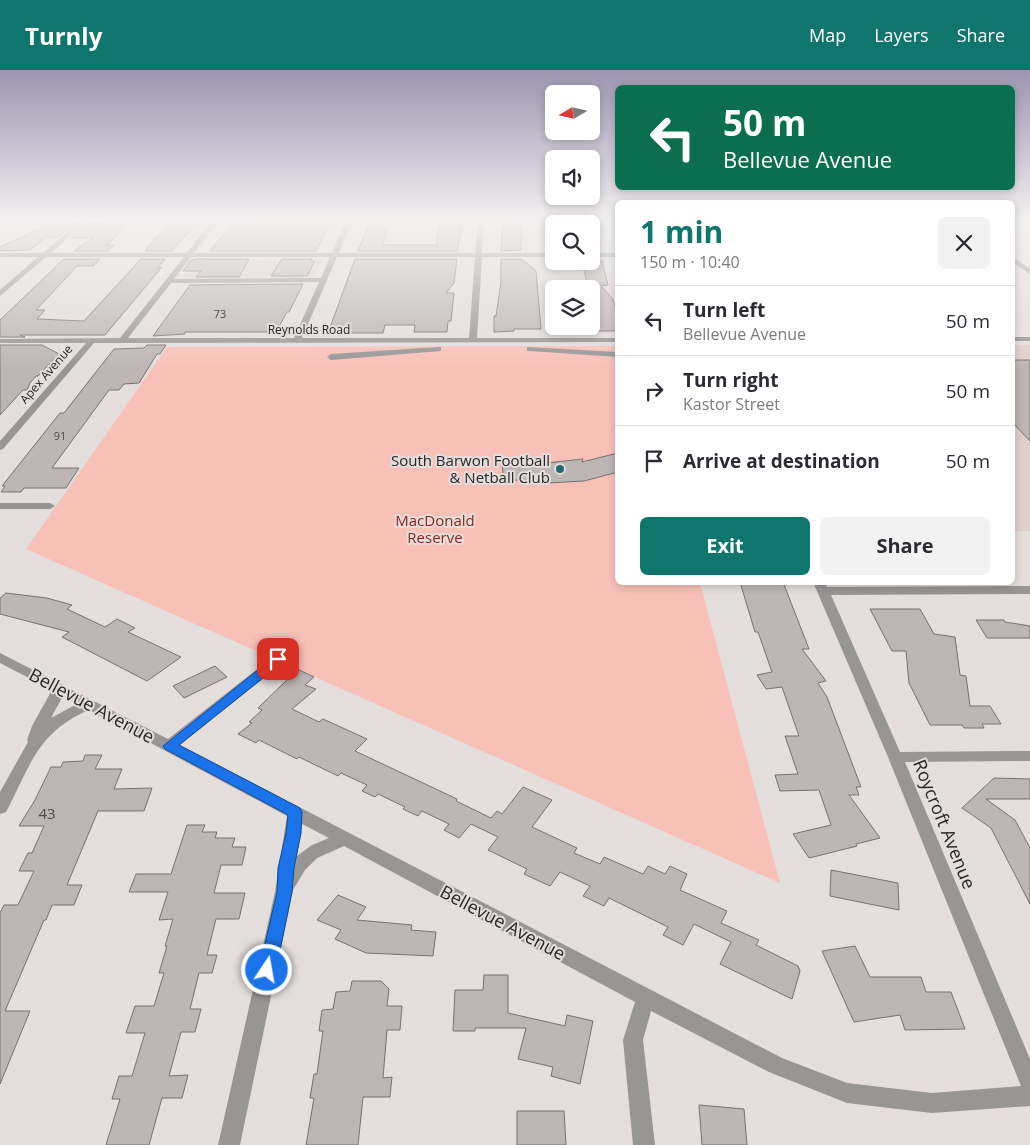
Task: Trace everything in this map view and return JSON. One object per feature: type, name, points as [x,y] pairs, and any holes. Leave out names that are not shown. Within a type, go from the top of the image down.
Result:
[{"type":"street","points":[[0,294],[28,269]]},
{"type":"street","points":[[122,341],[177,269]]},
{"type":"street","points":[[297,341],[328,269]]},
{"type":"street","points":[[473,340],[479,269]]},
{"type":"street","points":[[168,281],[323,280]]},
{"type":"street","points":[[1015,339],[1030,339]]},
{"type":"street","points":[[590,340],[591,352]]},
{"type":"street","name":"Reynolds Road","points":[[0,341],[615,340]]},
{"type":"street","name":"Apex Avenue","points":[[0,447],[92,341]]},
{"type":"street","points":[[366,354],[368,341]]},
{"type":"street","points":[[332,357],[424,349],[535,349],[615,355]]},
{"type":"street","points":[[0,506],[50,506]]},
{"type":"street","points":[[821,587],[1030,590]]},
{"type":"street","name":"Roycroft Avenue","points":[[821,587],[895,757],[1030,1083]]},
{"type":"street","name":"Bellevue Avenue","points":[[0,657],[776,1065],[847,1093],[932,1103],[1030,1096]]},
{"type":"street","points":[[170,746],[278,659]]},
{"type":"street","points":[[0,808],[31,750],[39,726],[60,688]]},
{"type":"street","points":[[31,750],[49,727],[69,714],[90,704]]},
{"type":"street","points":[[895,757],[1030,756]]},
{"type":"street","points":[[229,1145],[284,892],[286,868],[294,833],[295,812]]},
{"type":"street","points":[[284,892],[299,863],[318,848],[347,839]]},
{"type":"street","points":[[644,1145],[633,1040],[646,997]]},
{"type":"shaded area","points":[[189,269],[318,269],[313,281],[179,281]]},
{"type":"shaded area","points":[[1015,345],[1030,345],[1030,531],[1015,531]]},
{"type":"green space","name":"MacDonald Reserve","points":[[615,346],[615,585],[701,585],[780,883],[26,549],[167,347]]},
{"type":"building","points":[[53,269],[74,269],[36,310],[45,310],[37,319],[84,321],[132,269],[160,269],[105,335],[20,335],[25,337],[0,337],[0,320]]},
{"type":"building","points":[[184,269],[243,269],[239,277],[196,277],[201,271],[183,271]]},
{"type":"building","points":[[275,269],[311,269],[307,276],[271,276]]},
{"type":"building","points":[[351,269],[456,269],[454,283],[446,293],[454,293],[451,321],[448,321],[447,332],[414,332],[415,325],[385,325],[383,333],[328,333]]},
{"type":"building","points":[[501,269],[534,269],[536,271],[541,329],[514,329],[514,331],[494,332],[494,316],[496,316]]},
{"type":"building","points":[[604,269],[608,285],[601,286],[613,299],[615,306],[615,331],[600,331],[600,280],[586,280],[584,270]]},
{"type":"building","points":[[303,284],[289,312],[287,312],[276,332],[185,332],[185,334],[153,336],[190,285]]},
{"type":"building","points":[[0,345],[42,345],[59,354],[36,376],[27,390],[23,390],[0,415]]},
{"type":"building","points":[[147,345],[166,345],[160,354],[157,354],[139,383],[124,384],[119,390],[109,390],[52,468],[79,468],[66,488],[24,488],[21,492],[1,492],[5,486],[2,486],[60,413],[64,413],[114,349],[144,348]]},
{"type":"building","points":[[1015,360],[1030,360],[1030,441],[1015,425]]},
{"type":"building","name":"South Barwon Football & Netball Club","points":[[615,454],[615,473],[584,481],[530,484],[522,480],[504,480],[502,465],[583,459],[582,462]]},
{"type":"building","points":[[741,585],[784,585],[809,649],[802,649],[826,681],[818,683],[827,697],[861,787],[856,787],[859,795],[849,795],[880,838],[809,858],[793,834],[831,825],[819,790],[780,791],[775,775],[798,774],[785,736],[799,736],[782,687],[766,689],[757,675],[772,672],[758,632],[755,632]]},
{"type":"building","points":[[6,593],[47,598],[72,605],[67,609],[105,627],[117,619],[135,628],[128,632],[181,657],[147,681],[62,637],[69,632],[0,614],[0,598]]},
{"type":"building","points":[[870,609],[920,609],[934,634],[955,637],[960,675],[966,676],[970,706],[990,706],[1001,724],[982,724],[984,728],[964,728],[962,725],[930,725],[909,683],[906,651],[892,651]]},
{"type":"building","points":[[976,620],[1004,620],[1005,622],[1030,626],[1030,638],[987,638]]},
{"type":"building","points":[[215,666],[227,677],[184,698],[173,686]]},
{"type":"building","points":[[295,668],[314,677],[305,685],[316,689],[292,709],[319,722],[323,719],[367,739],[355,751],[457,799],[456,801],[491,818],[497,811],[502,814],[523,787],[552,800],[532,827],[577,848],[574,853],[600,864],[604,857],[643,874],[648,866],[665,874],[670,866],[687,874],[680,890],[727,911],[721,923],[759,940],[756,945],[798,966],[800,971],[792,999],[720,964],[731,942],[694,924],[683,945],[663,935],[668,927],[609,898],[604,906],[583,896],[590,886],[560,872],[550,886],[524,874],[527,869],[488,850],[498,837],[471,824],[459,838],[444,830],[449,824],[422,811],[418,816],[403,809],[405,807],[378,794],[375,797],[362,791],[367,785],[341,773],[338,776],[299,757],[297,759],[259,740],[256,743],[238,734],[252,723],[249,722],[262,710],[258,708],[288,679],[286,676]]},
{"type":"building","points":[[85,755],[102,755],[95,769],[122,769],[114,789],[152,788],[144,811],[98,811],[67,885],[82,885],[74,905],[52,905],[5,1011],[30,1011],[0,1084],[0,913],[4,905],[18,905],[34,871],[19,871],[28,853],[32,853],[44,826],[19,826],[35,800],[51,767],[61,767],[63,762],[83,761]]},
{"type":"building","points":[[994,778],[1030,779],[1030,799],[986,799],[1015,820],[1030,848],[1030,904],[991,828],[962,808]]},
{"type":"building","points":[[187,825],[205,825],[202,832],[217,832],[215,838],[235,838],[232,847],[246,847],[242,865],[221,865],[214,893],[245,893],[239,919],[216,919],[207,955],[217,955],[212,973],[199,973],[190,1009],[201,1009],[195,1032],[181,1032],[169,1076],[188,1075],[182,1098],[162,1098],[149,1145],[106,1145],[120,1099],[112,1099],[119,1076],[132,1076],[145,1033],[126,1033],[135,1006],[154,1006],[164,973],[159,973],[173,919],[159,920],[168,892],[129,892],[136,874],[171,874]]},
{"type":"building","points":[[831,870],[898,883],[899,910],[830,896]]},
{"type":"building","points":[[338,895],[366,907],[357,920],[412,925],[411,930],[436,932],[433,956],[366,953],[335,939],[341,930],[317,920]]},
{"type":"building","points":[[855,946],[870,977],[921,977],[926,992],[951,992],[965,1029],[905,1030],[900,1015],[854,1022],[822,951]]},
{"type":"building","points":[[484,975],[508,975],[508,1013],[565,1026],[567,1015],[593,1021],[580,1084],[551,1076],[553,1067],[518,1059],[526,1028],[475,1028],[475,1031],[453,1031],[455,990],[483,990]]},
{"type":"building","points":[[352,981],[381,981],[389,989],[387,1006],[402,1006],[400,1030],[387,1030],[383,1078],[392,1077],[390,1097],[363,1097],[358,1145],[306,1145],[314,1098],[310,1098],[314,1074],[317,1074],[323,1031],[319,1031],[322,1010],[333,1009],[336,992],[350,991]]},
{"type":"building","points":[[699,1105],[744,1109],[747,1145],[702,1145]]},
{"type":"building","points":[[517,1111],[564,1111],[566,1145],[517,1145]]},
{"type":"place","name":"South Barwon Football & Netball Club","points":[[560,469]]},
{"type":"route","points":[[267,970],[284,892],[286,868],[294,833],[295,812],[170,746],[278,659]]}]
